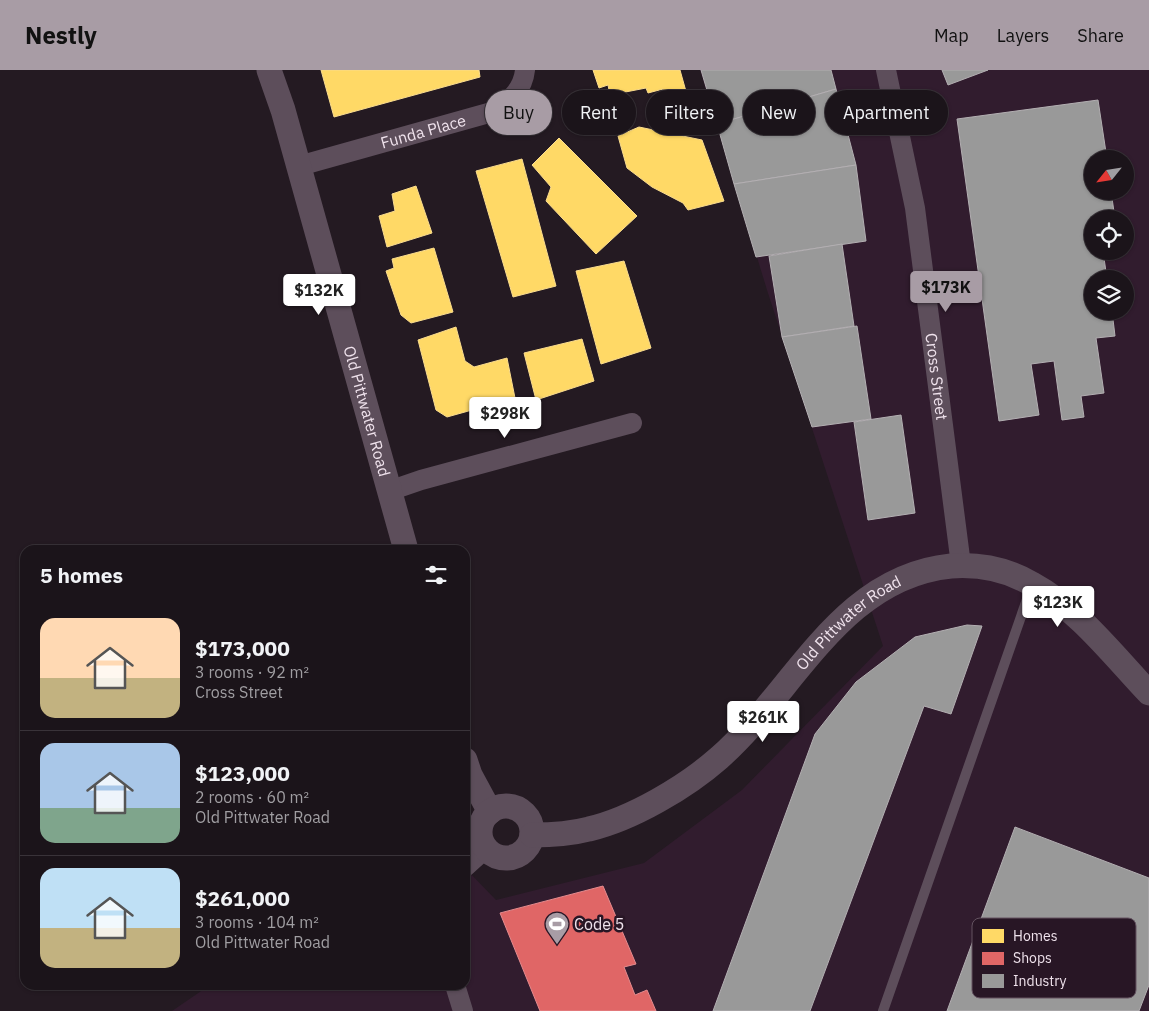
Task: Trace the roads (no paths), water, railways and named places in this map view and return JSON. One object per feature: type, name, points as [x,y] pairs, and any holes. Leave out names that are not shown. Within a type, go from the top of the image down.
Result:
[{"type":"street","name":"Old Pittwater Road","points":[[269,70],[299,166],[405,545]]},
{"type":"street","name":"Funda Place","points":[[299,166],[492,112],[511,101],[524,79],[525,70]]},
{"type":"street","name":"Cross Street","points":[[886,70],[914,208],[961,566]]},
{"type":"street","points":[[389,491],[421,480],[632,423]]},
{"type":"street","name":"Old Pittwater Road","points":[[532,835],[556,835],[589,829],[617,819],[672,791],[718,760],[738,741],[827,636],[870,595],[892,582],[915,573],[961,566],[985,567],[1009,573],[1032,584],[1058,602],[1086,627],[1149,693]]},
{"type":"street","points":[[470,775],[490,812]]},
{"type":"street","points":[[506,806],[522,812],[528,818],[532,835],[526,849],[513,857],[498,857],[486,848],[480,833],[484,818],[490,812],[506,806]]},
{"type":"street","points":[[470,862],[486,848]]},
{"type":"street","points":[[457,990],[463,1011]]},
{"type":"lane","points":[[883,1011],[1032,584]]},
{"type":"place","name":"Code 5","points":[[557,945]]}]
